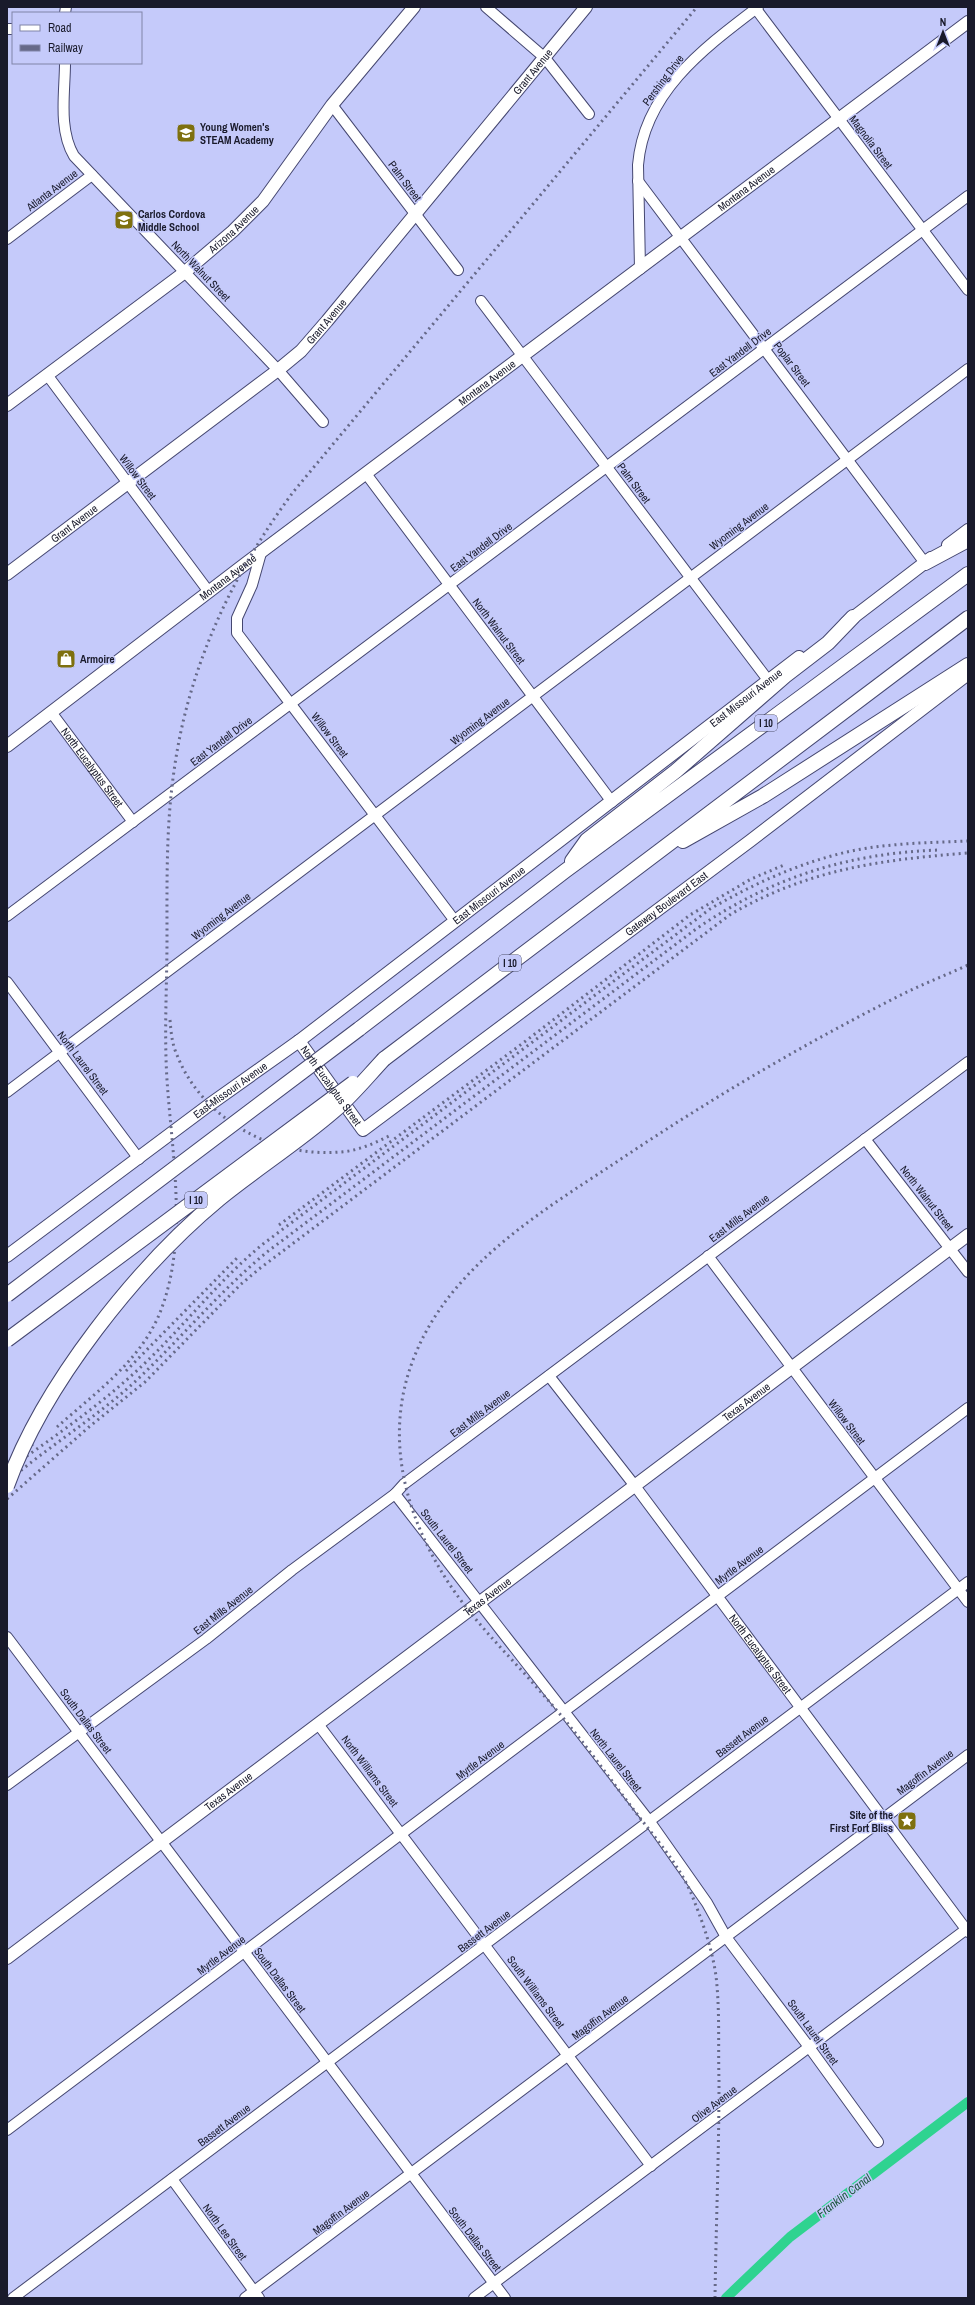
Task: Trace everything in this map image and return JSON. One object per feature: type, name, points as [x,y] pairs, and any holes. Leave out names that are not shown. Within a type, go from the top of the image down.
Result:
[{"type":"highway","points":[[925,563],[968,540]]},
{"type":"highway","name":"I 10","points":[[7,1295],[565,871],[968,574]]},
{"type":"highway","points":[[565,871],[587,840],[676,771],[785,676],[828,643],[853,617]]},
{"type":"highway","name":"I 10","points":[[7,1340],[384,1059],[636,867],[968,618]]},
{"type":"highway","points":[[636,867],[763,796],[968,665]]},
{"type":"highway","points":[[7,1486],[40,1415],[71,1367],[133,1284],[218,1200],[335,1111],[384,1059]]},
{"type":"main road","name":"Arizona Avenue","points":[[7,406],[185,272],[233,231],[262,201],[332,105],[414,7]]},
{"type":"main road","name":"Grant Avenue","points":[[7,574],[278,370],[310,341],[416,215],[586,7]]},
{"type":"main road","name":"Montana Avenue","points":[[7,746],[209,592],[367,475],[968,22]]},
{"type":"main road","name":"East Missouri Avenue","points":[[7,1256],[139,1159],[209,1105],[299,1041],[612,802],[768,680],[968,530]]},
{"type":"main road","name":"Gateway Boulevard East","points":[[363,1130],[750,841],[968,674]]},
{"type":"main road","name":"North Eucalyptus Street","points":[[299,1041],[363,1130]]},
{"type":"main road","name":"Texas Avenue","points":[[7,1958],[968,1235]]},
{"type":"street","points":[[486,7],[545,58],[589,114]]},
{"type":"street","name":"Magnolia Street","points":[[757,8],[839,120],[968,290]]},
{"type":"street","name":"Pershing Drive","points":[[640,269],[638,165],[642,136],[655,108],[707,45],[757,8]]},
{"type":"street","name":"North Walnut Street","points":[[65,64],[66,138],[74,156],[278,370],[323,422]]},
{"type":"street","name":"Palm Street","points":[[332,105],[458,270]]},
{"type":"street","name":"Atlanta Avenue","points":[[7,239],[92,175]]},
{"type":"street","name":"Poplar Street","points":[[638,181],[925,563]]},
{"type":"street","name":"East Yandell Drive","points":[[7,916],[968,196]]},
{"type":"street","name":"Palm Street","points":[[481,301],[768,680]]},
{"type":"street","name":"Wyoming Avenue","points":[[7,1092],[968,369]]},
{"type":"street","name":"Willow Street","points":[[48,376],[209,592]]},
{"type":"street","name":"North Walnut Street","points":[[367,475],[612,802]]},
{"type":"street","name":"Willow Street","points":[[261,553],[252,585],[237,618],[235,626],[237,633],[455,921]]},
{"type":"street","name":"North Eucalyptus Street","points":[[51,712],[133,822]]},
{"type":"street","name":"North Laurel Street","points":[[7,982],[139,1159]]},
{"type":"street","name":"East Mills Avenue","points":[[7,1785],[206,1639],[292,1570],[395,1494],[404,1484],[968,1062]]},
{"type":"street","name":"North Walnut Street","points":[[865,1139],[968,1272]]},
{"type":"street","name":"Willow Street","points":[[708,1256],[968,1602]]},
{"type":"street","name":"North Eucalyptus Street","points":[[550,1376],[635,1486],[967,1930]]},
{"type":"street","name":"Myrtle Avenue","points":[[7,2130],[968,1408]]},
{"type":"street","name":"South Laurel Street","points":[[395,1494],[480,1602]]},
{"type":"street","name":"Bassett Avenue","points":[[12,2298],[650,1822],[968,1582]]},
{"type":"street","name":"North Laurel Street","points":[[480,1602],[563,1712],[650,1822],[707,1903],[726,1937]]},
{"type":"street","name":"South Dallas Street","points":[[7,1637],[506,2298]]},
{"type":"street","name":"North Williams Street","points":[[318,1724],[402,1834]]},
{"type":"street","name":"Magoffin Avenue","points":[[245,2298],[256,2295],[411,2174],[968,1755]]},
{"type":"street","name":"South Williams Street","points":[[402,1834],[651,2166]]},
{"type":"street","name":"Olive Avenue","points":[[474,2298],[967,1930]]},
{"type":"street","name":"South Laurel Street","points":[[726,1937],[878,2142]]},
{"type":"street","name":"North Lee Street","points":[[172,2179],[256,2295]]},
{"type":"waterway","name":"Franklin Canal","points":[[726,2298],[790,2237],[968,2102]]},
{"type":"railway","points":[[57,1427],[114,1376],[140,1348],[159,1315],[168,1287],[174,1259],[176,1229],[175,1169],[167,1080],[166,1045],[168,834],[171,792],[181,733],[190,695],[216,624],[232,589],[251,555],[294,491],[697,7]]},
{"type":"railway","points":[[7,1470],[77,1420],[128,1379],[159,1349],[232,1272],[263,1244],[710,909],[786,871],[835,855],[884,846],[968,841]]},
{"type":"railway","points":[[7,1482],[40,1455],[108,1405],[140,1377],[218,1297],[267,1252],[696,929],[753,895],[812,871],[874,856],[940,850]]},
{"type":"railway","points":[[7,1499],[89,1427],[145,1382],[240,1285],[259,1269],[731,914],[789,886],[846,869],[905,859],[968,853]]},
{"type":"railway","points":[[279,1225],[527,1040],[690,915],[751,879],[784,865]]},
{"type":"railway","points":[[715,2298],[719,2028],[716,1976],[703,1924],[691,1893],[667,1852],[570,1726],[472,1615],[450,1585],[434,1559],[421,1532],[410,1503],[403,1474],[400,1445],[400,1415],[405,1385],[415,1355],[430,1324],[450,1296],[473,1270],[498,1246],[554,1203],[681,1120],[752,1076],[914,988],[968,965]]},
{"type":"railway","points":[[170,1020],[174,1047],[188,1078],[204,1098],[222,1115],[243,1130],[266,1141],[290,1148],[315,1152],[340,1152],[353,1150],[373,1144],[391,1135]]},
{"type":"railway","points":[[126,1371],[238,1257]]},
{"type":"railway","points":[[7,1462],[33,1444]]},
{"type":"place","name":"Young Women's STEAM Academy","points":[[186,133]]},
{"type":"place","name":"Carlos Cordova Middle School","points":[[124,220]]},
{"type":"place","name":"Armoire","points":[[66,659]]},
{"type":"place","name":"Site of the First Fort Bliss","points":[[907,1821]]}]
